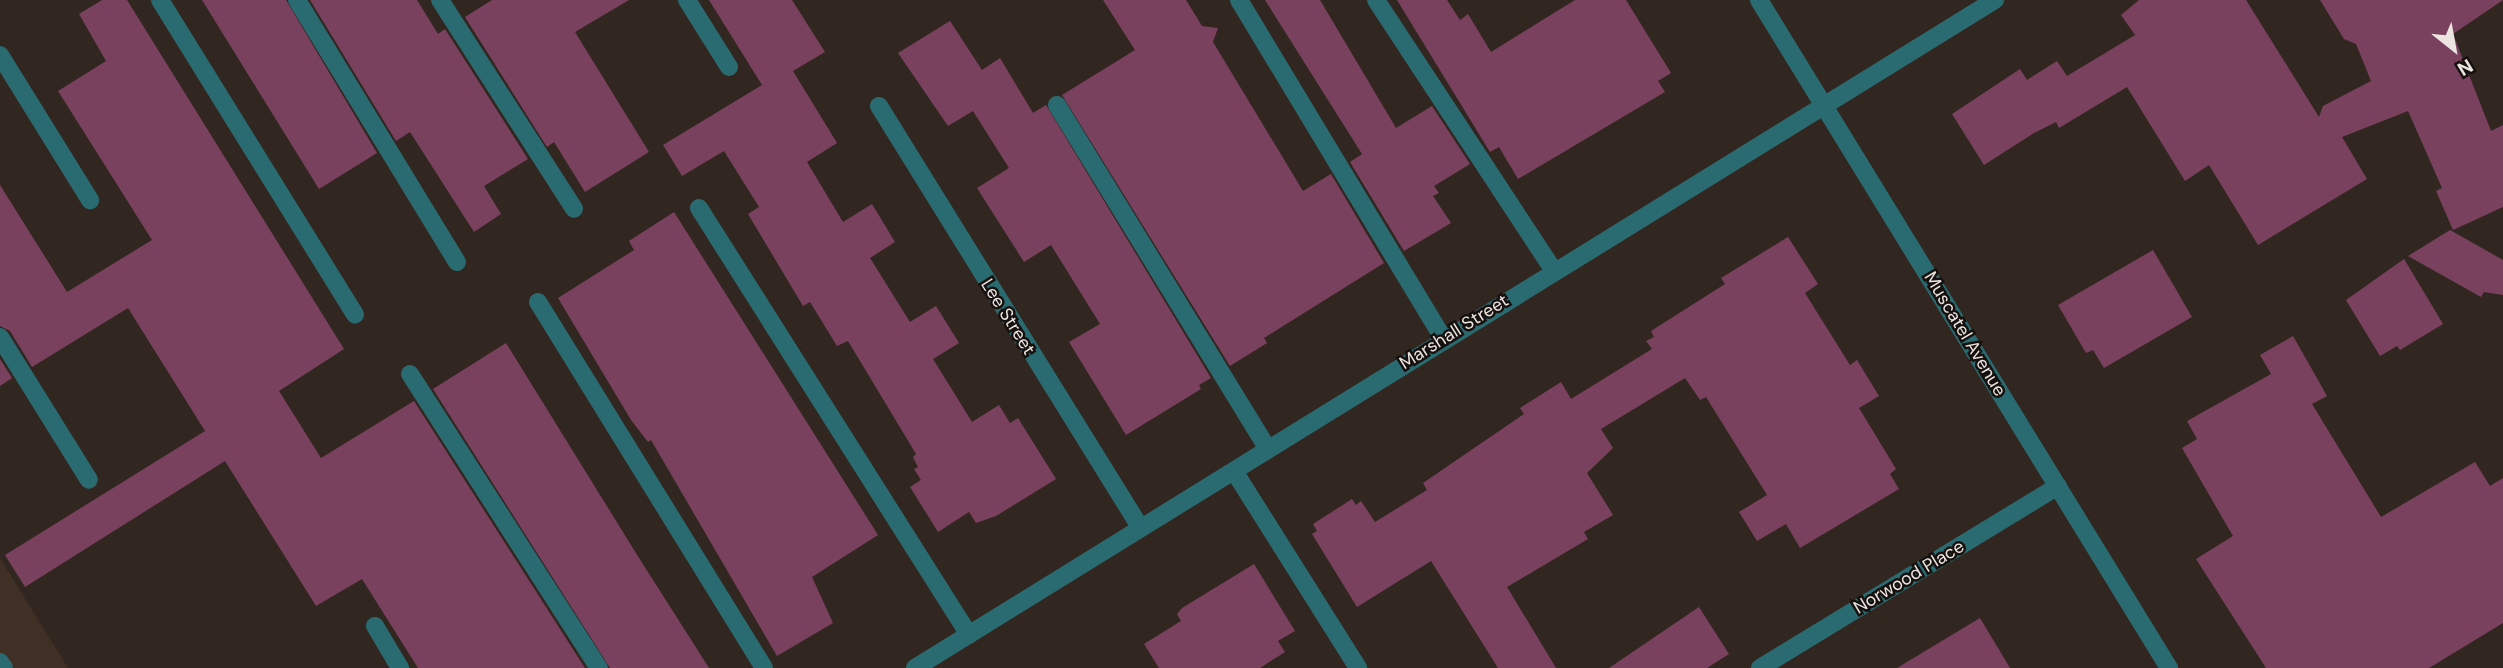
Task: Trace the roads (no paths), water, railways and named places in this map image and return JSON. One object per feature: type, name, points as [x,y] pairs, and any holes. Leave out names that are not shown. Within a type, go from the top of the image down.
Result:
[{"type":"street","points":[[160,0],[355,314]]},
{"type":"street","points":[[297,0],[457,262]]},
{"type":"street","points":[[440,0],[574,209]]},
{"type":"street","points":[[687,0],[729,67]]},
{"type":"street","points":[[1239,0],[1443,338]]},
{"type":"street","points":[[1376,0],[1553,269]]},
{"type":"street","name":"Muscatel Avenue","points":[[1759,0],[2169,668]]},
{"type":"street","name":"Marshall Street","points":[[915,668],[1234,471],[1553,269],[1995,0]]},
{"type":"street","points":[[0,55],[90,200]]},
{"type":"street","points":[[1057,105],[1268,449]]},
{"type":"street","name":"Lee Street","points":[[878,106],[1140,527]]},
{"type":"street","points":[[699,208],[969,635]]},
{"type":"street","points":[[538,302],[764,668]]},
{"type":"street","points":[[0,337],[89,480]]},
{"type":"street","points":[[410,374],[599,668]]},
{"type":"street","points":[[1234,471],[1358,668]]},
{"type":"street","name":"Norwood Place","points":[[1760,668],[2058,486]]},
{"type":"street","points":[[375,626],[400,668]]},
{"type":"street","points":[[0,662],[4,668]]}]
